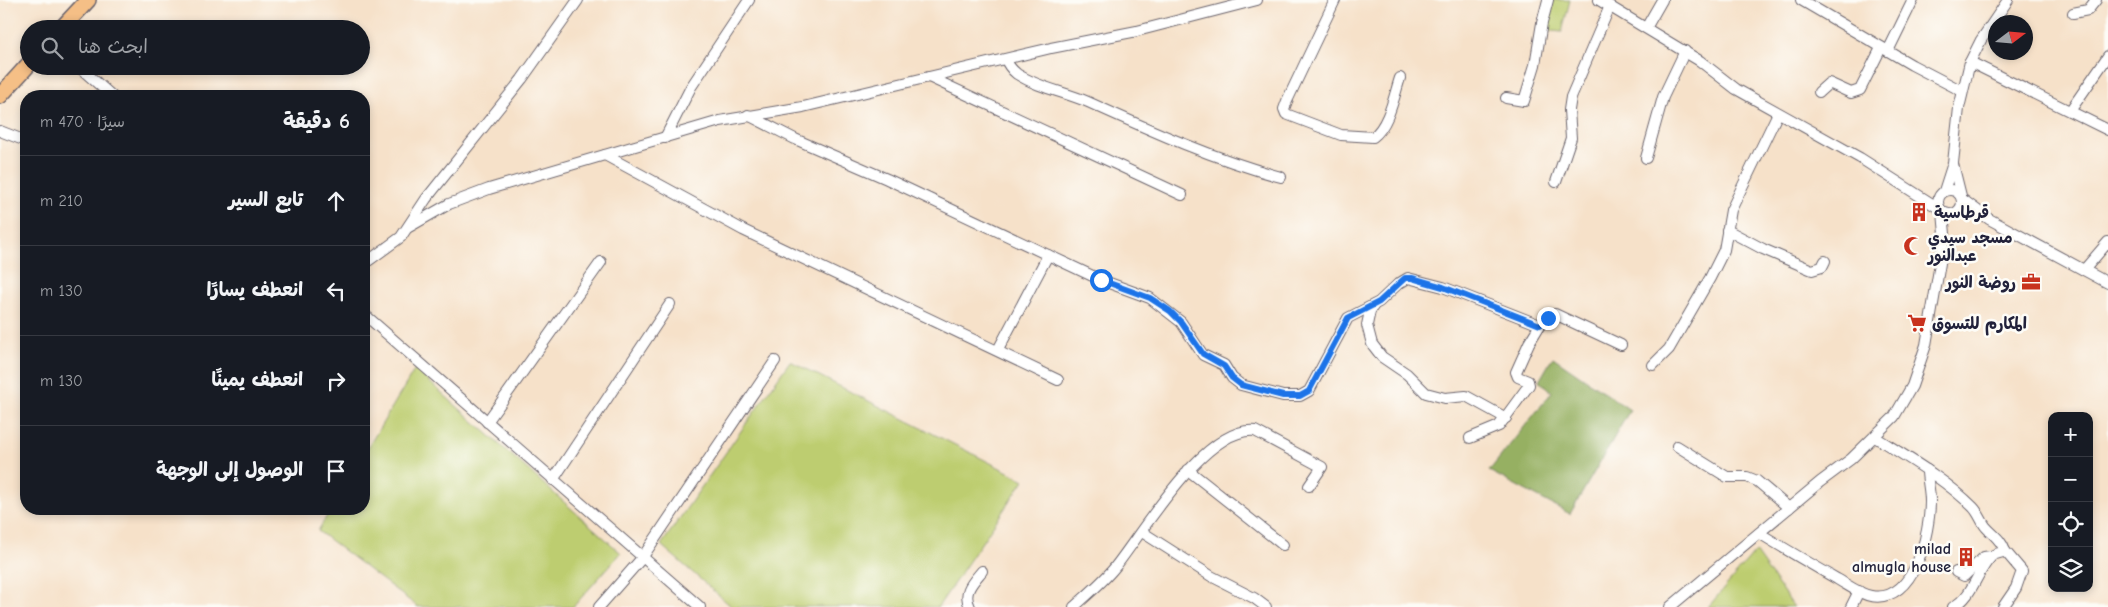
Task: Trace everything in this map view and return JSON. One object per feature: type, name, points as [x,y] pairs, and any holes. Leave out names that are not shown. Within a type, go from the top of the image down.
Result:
[{"type":"highway","points":[[70,20],[88,0]]},
{"type":"highway","points":[[0,96],[20,74]]},
{"type":"street","points":[[370,260],[394,244],[409,227],[426,199],[522,79],[578,0]]},
{"type":"street","points":[[666,138],[691,87],[749,0]]},
{"type":"street","points":[[409,227],[449,204],[489,189],[720,121],[748,115],[803,108],[1006,59],[1137,30],[1256,0]]},
{"type":"street","points":[[1335,0],[1292,90],[1284,109],[1286,114],[1341,135],[1373,137],[1380,130],[1387,116],[1400,78]]},
{"type":"street","points":[[1506,98],[1524,100],[1535,65],[1548,0]]},
{"type":"street","points":[[1599,0],[1684,51],[1736,88],[1860,158],[1915,191],[1941,210],[1949,214],[1957,212],[1989,219]]},
{"type":"street","points":[[1646,28],[1662,0]]},
{"type":"street","points":[[1801,0],[1962,91]]},
{"type":"street","points":[[1818,92],[1829,83],[1850,93],[1860,90],[1913,0]]},
{"type":"street","points":[[1670,607],[1875,437],[1894,417],[1907,396],[1926,345],[1944,234],[1938,199],[1943,192],[1953,163],[1962,91],[1970,62],[1981,40],[2008,0]]},
{"type":"street","points":[[2073,13],[2088,10],[2096,0]]},
{"type":"street","points":[[1556,182],[1570,143],[1571,97],[1610,6]]},
{"type":"street","points":[[1646,158],[1662,97],[1684,51]]},
{"type":"street","points":[[2070,111],[2108,56]]},
{"type":"street","points":[[1006,59],[1017,74],[1035,83],[1086,102],[1166,138],[1216,157],[1281,177]]},
{"type":"street","points":[[1970,62],[2108,130]]},
{"type":"street","points":[[88,75],[105,90]]},
{"type":"street","points":[[929,77],[1182,195]]},
{"type":"street","points":[[1653,365],[1669,348],[1697,304],[1724,250],[1731,210],[1753,161],[1778,113]]},
{"type":"street","points":[[748,115],[795,139],[887,178],[1101,280],[1150,298],[1175,317],[1203,354],[1224,366],[1237,382],[1283,396],[1300,396],[1309,391],[1348,318],[1374,305]]},
{"type":"street","points":[[0,131],[20,139]]},
{"type":"street","points":[[604,156],[743,230],[1058,380]]},
{"type":"street","points":[[1944,234],[1962,206],[1953,163]]},
{"type":"street","points":[[1915,191],[1955,191],[1961,198],[1989,219],[2108,283]]},
{"type":"street","points":[[1727,230],[1763,249],[1812,270],[1822,267],[1825,261]]},
{"type":"street","points":[[2084,270],[2108,242]]},
{"type":"street","points":[[998,350],[1048,255]]},
{"type":"street","points":[[488,422],[602,262]]},
{"type":"street","points":[[1506,418],[1466,396],[1445,398],[1426,393],[1408,374],[1382,357],[1372,344],[1367,325],[1370,311],[1374,305],[1402,280],[1412,278],[1443,287],[1540,325]]},
{"type":"street","points":[[553,480],[670,304]]},
{"type":"street","points":[[1470,438],[1497,428],[1529,385],[1528,381],[1518,377],[1516,372],[1529,343],[1540,325],[1550,316],[1555,314],[1621,345]]},
{"type":"street","points":[[370,319],[700,607]]},
{"type":"street","points":[[599,607],[642,558],[775,361]]},
{"type":"street","points":[[1074,607],[1102,582],[1188,470],[1222,441],[1241,432],[1255,431],[1322,466],[1309,486]]},
{"type":"street","points":[[1875,437],[1927,470],[1976,509],[1985,526],[2001,541],[2005,551],[2022,571],[2016,588],[2003,607]]},
{"type":"street","points":[[1677,446],[1727,477],[1747,477],[1758,481],[1789,508]]},
{"type":"street","points":[[1188,470],[1283,546]]},
{"type":"street","points":[[1759,533],[1858,591],[1869,596],[1886,596],[1902,586],[1912,573],[1924,545],[1930,502],[1927,470]]},
{"type":"street","points":[[1142,532],[1211,576],[1254,598],[1266,607]]},
{"type":"street","points":[[1956,572],[1964,576],[1984,557],[2005,551]]},
{"type":"street","points":[[1953,607],[1959,604],[1968,593],[1991,556]]},
{"type":"street","points":[[970,607],[966,598],[968,590],[982,571]]},
{"type":"street","points":[[1851,607],[1858,591]]},
{"type":"green space","points":[[1549,0],[1570,0],[1562,32],[1540,30]]},
{"type":"green space","points":[[1553,357],[1630,410],[1570,514],[1489,471],[1552,392],[1539,381]]},
{"type":"green space","points":[[790,361],[1024,480],[938,607],[732,607],[661,545]]},
{"type":"green space","points":[[415,369],[621,553],[573,607],[418,607],[318,531],[327,515],[370,515],[370,444]]},
{"type":"green space","points":[[1755,552],[1794,607],[1708,607]]},
{"type":"place","name":"قرطاسية","points":[[1919,212]]},
{"type":"place","name":"مسجد سيدي عبدالنور","points":[[1913,246]]},
{"type":"place","name":"روضة النور","points":[[2031,282]]},
{"type":"place","name":"المكارم للتسوق","points":[[1917,323]]},
{"type":"place","name":"milad almugla house","points":[[1966,557]]},
{"type":"route","points":[[1101,280],[1150,298],[1170,311],[1181,322],[1203,354],[1224,366],[1232,378],[1241,385],[1291,397],[1300,396],[1309,391],[1348,318],[1379,302],[1405,278],[1412,278],[1443,287],[1540,325],[1548,318]]}]
